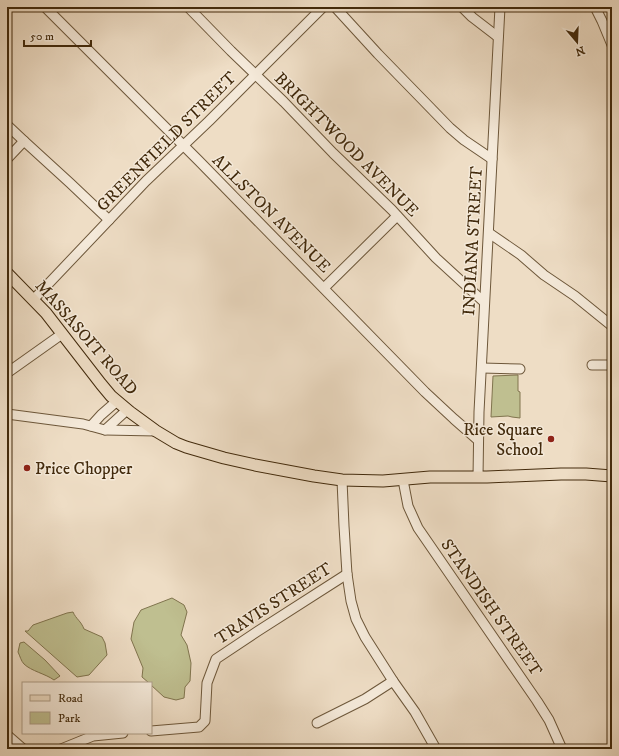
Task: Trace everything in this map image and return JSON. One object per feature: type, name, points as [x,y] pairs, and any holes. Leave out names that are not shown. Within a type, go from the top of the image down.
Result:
[{"type":"main road","name":"MASSASOIT ROAD","points":[[7,273],[46,313],[101,384],[117,401],[156,431],[184,446],[224,458],[280,470],[342,480],[403,480],[430,477],[533,476],[561,474],[594,474],[612,476]]},
{"type":"street","name":"ALLSTON AVENUE","points":[[45,7],[184,146],[439,406],[478,440]]},
{"type":"street","name":"BRIGHTWOOD AVENUE","points":[[188,7],[397,216],[436,258],[484,302]]},
{"type":"street","name":"GREENFIELD STREET","points":[[33,300],[146,181],[184,146],[323,7]]},
{"type":"street","points":[[335,7],[378,54],[450,128],[464,140],[492,159]]},
{"type":"street","points":[[462,7],[472,17],[498,36]]},
{"type":"street","name":"INDIANA STREET","points":[[478,477],[478,440],[484,302],[489,234],[500,7]]},
{"type":"street","points":[[595,7],[612,45]]},
{"type":"street","points":[[7,125],[109,220]]},
{"type":"street","points":[[7,159],[24,141]]},
{"type":"street","points":[[324,288],[397,216]]},
{"type":"street","points":[[489,234],[521,255],[544,275],[575,296],[612,326]]},
{"type":"street","points":[[7,373],[62,334]]},
{"type":"street","points":[[592,365],[612,365]]},
{"type":"street","points":[[482,368],[520,369]]},
{"type":"street","points":[[91,426],[117,401]]},
{"type":"street","points":[[105,430],[127,410]]},
{"type":"street","points":[[7,414],[83,424],[105,430],[156,431]]},
{"type":"street","points":[[342,480],[347,574],[351,601],[359,626],[393,681],[415,712],[436,749]]},
{"type":"street","name":"STANDISH STREET","points":[[403,480],[408,506],[418,528],[538,701],[549,720],[562,749]]},
{"type":"street","name":"TRAVIS STREET","points":[[152,731],[199,727],[205,721],[207,683],[216,659],[347,574]]},
{"type":"street","points":[[317,723],[360,701],[393,681]]},
{"type":"street","points":[[61,749],[92,736],[113,734]]},
{"type":"street","points":[[7,735],[22,749]]},
{"type":"green space","points":[[518,375],[518,391],[520,392],[520,418],[508,416],[491,417],[493,376]]},
{"type":"green space","points":[[172,598],[184,605],[187,612],[181,635],[187,645],[191,663],[190,681],[185,687],[184,698],[176,700],[164,697],[152,686],[152,682],[148,682],[142,677],[143,668],[131,639],[134,622],[141,610]]},
{"type":"green space","points":[[73,612],[84,629],[102,637],[105,643],[107,655],[89,675],[77,677],[25,631],[28,631],[33,625]]},
{"type":"green space","points":[[24,642],[45,660],[60,676],[54,680],[24,664],[18,652],[20,643]]},
{"type":"place","name":"Rice Square School","points":[[551,439]]},
{"type":"place","name":"Price Chopper","points":[[27,468]]}]
